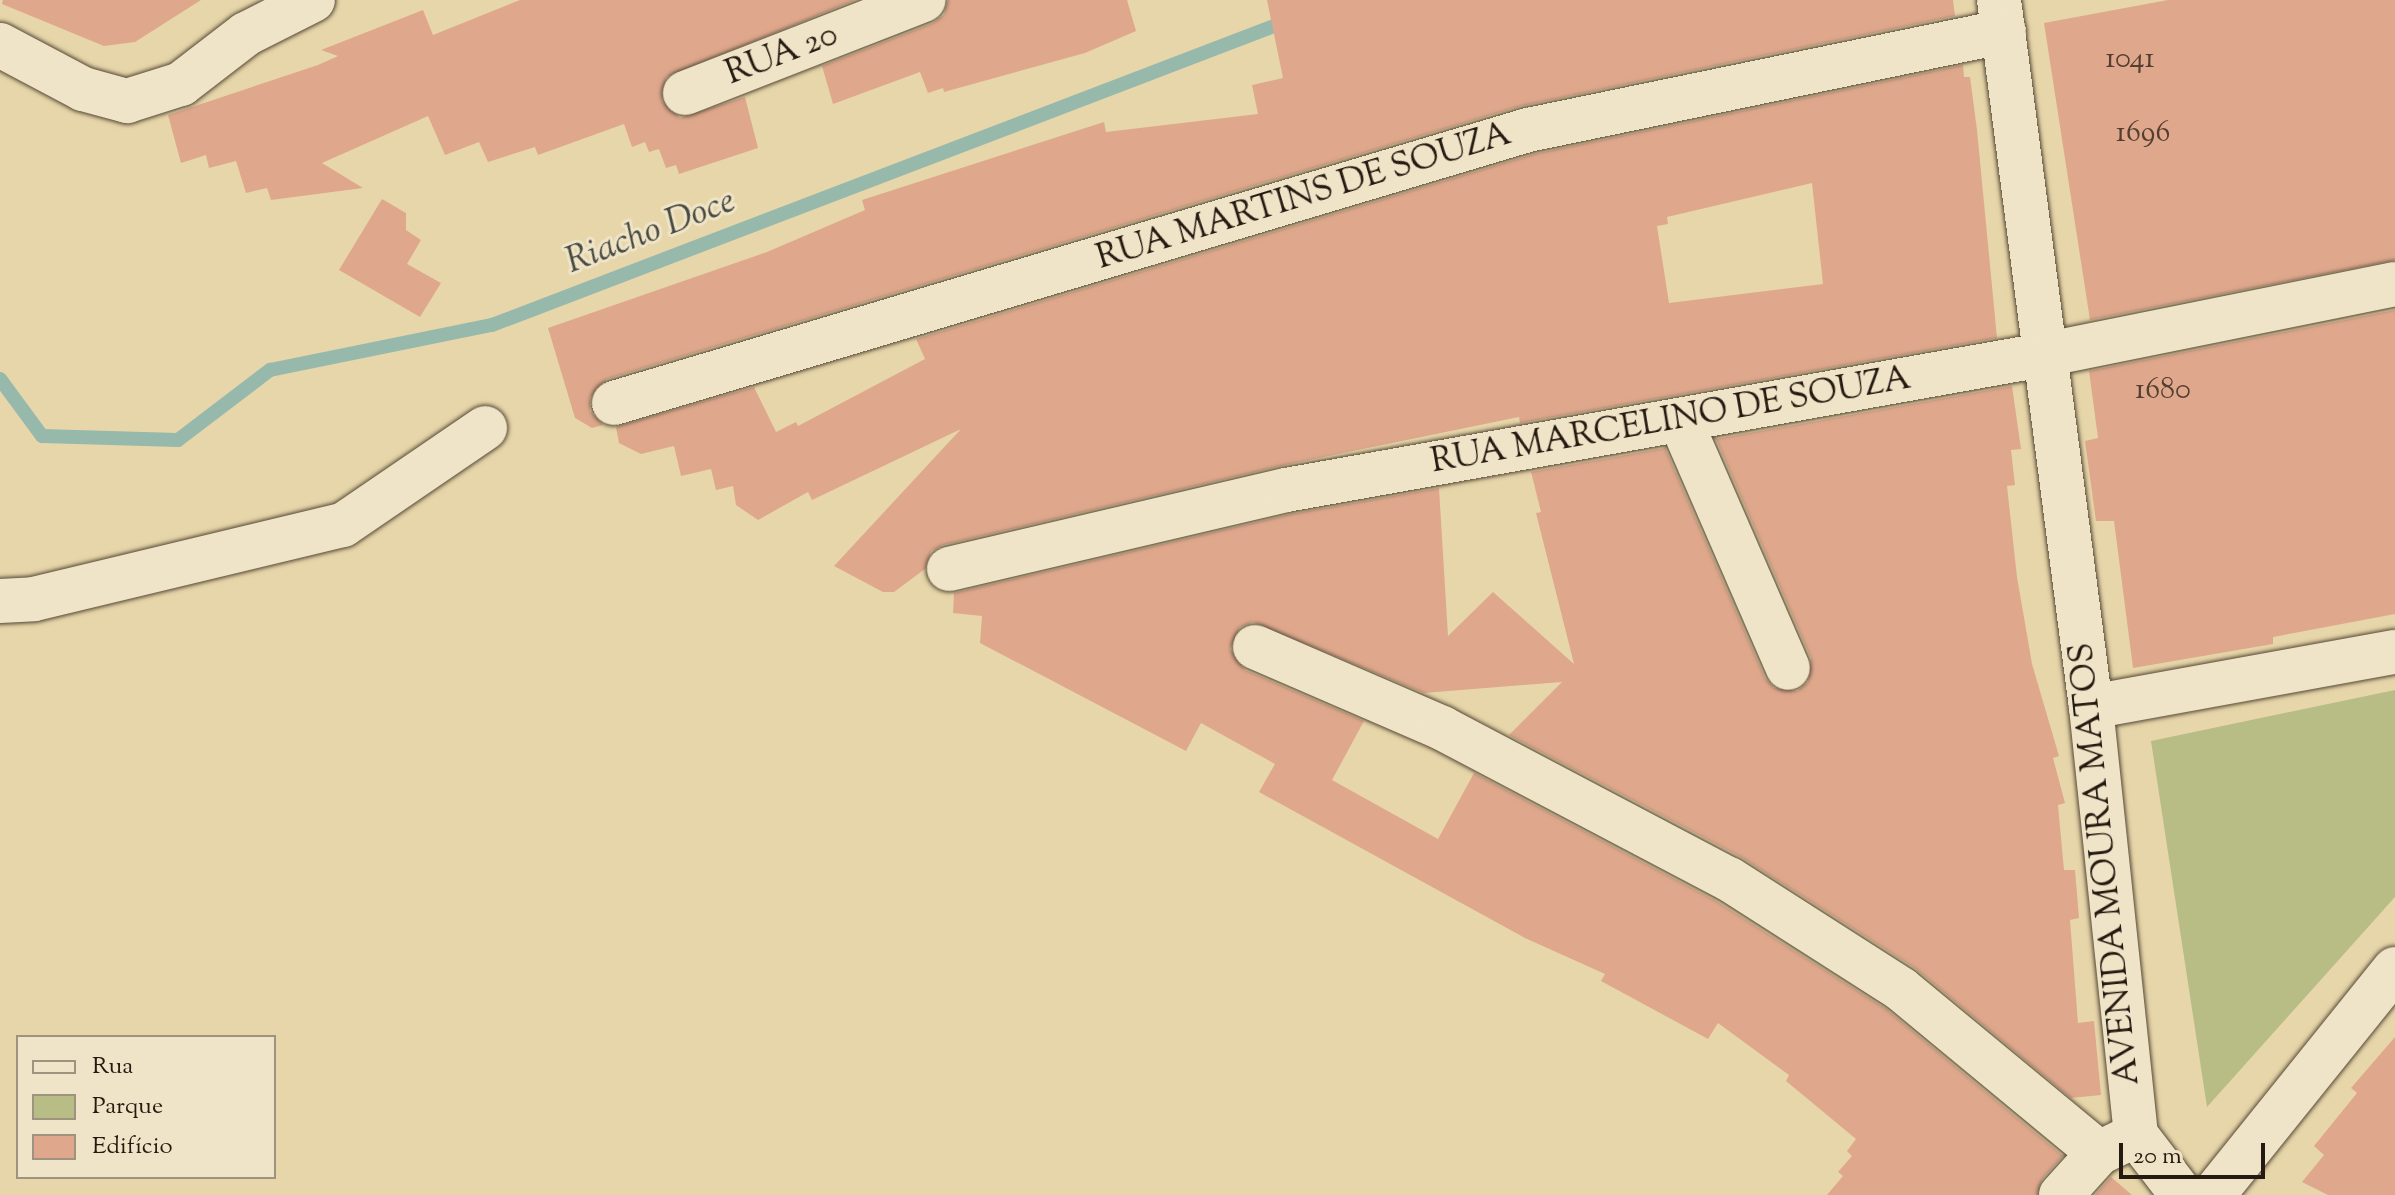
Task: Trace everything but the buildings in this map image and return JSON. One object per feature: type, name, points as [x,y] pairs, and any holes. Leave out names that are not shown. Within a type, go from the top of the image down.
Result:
[{"type":"street","points":[[0,45],[83,89],[127,101],[181,84],[252,17],[313,0]]},
{"type":"street","name":"RUA 20","points":[[685,93],[924,0]]},
{"type":"street","name":"AVENIDA MOURA MATOS","points":[[2001,15],[2048,354],[2091,707],[2118,1144]]},
{"type":"street","name":"RUA MARTINS DE SOUZA","points":[[614,403],[1528,130],[2001,15]]},
{"type":"street","name":"RUA MARCELINO DE SOUZA","points":[[949,569],[1286,490],[1681,422],[2048,354],[2395,284]]},
{"type":"street","points":[[1681,422],[1788,668]]},
{"type":"street","points":[[0,601],[34,599],[343,525],[485,428]]},
{"type":"street","points":[[1255,647],[1442,728],[1729,879],[1901,989],[2118,1144],[2182,1195]]},
{"type":"street","points":[[2091,707],[2395,652]]},
{"type":"street","points":[[2213,1195],[2395,969]]},
{"type":"street","points":[[2061,1195],[2118,1144]]},
{"type":"green space","points":[[2395,690],[2395,897],[2207,1107],[2151,741]]},
{"type":"waterway","name":"Riacho Doce","points":[[0,379],[42,436],[178,440],[270,370],[492,325],[1290,20]]}]
